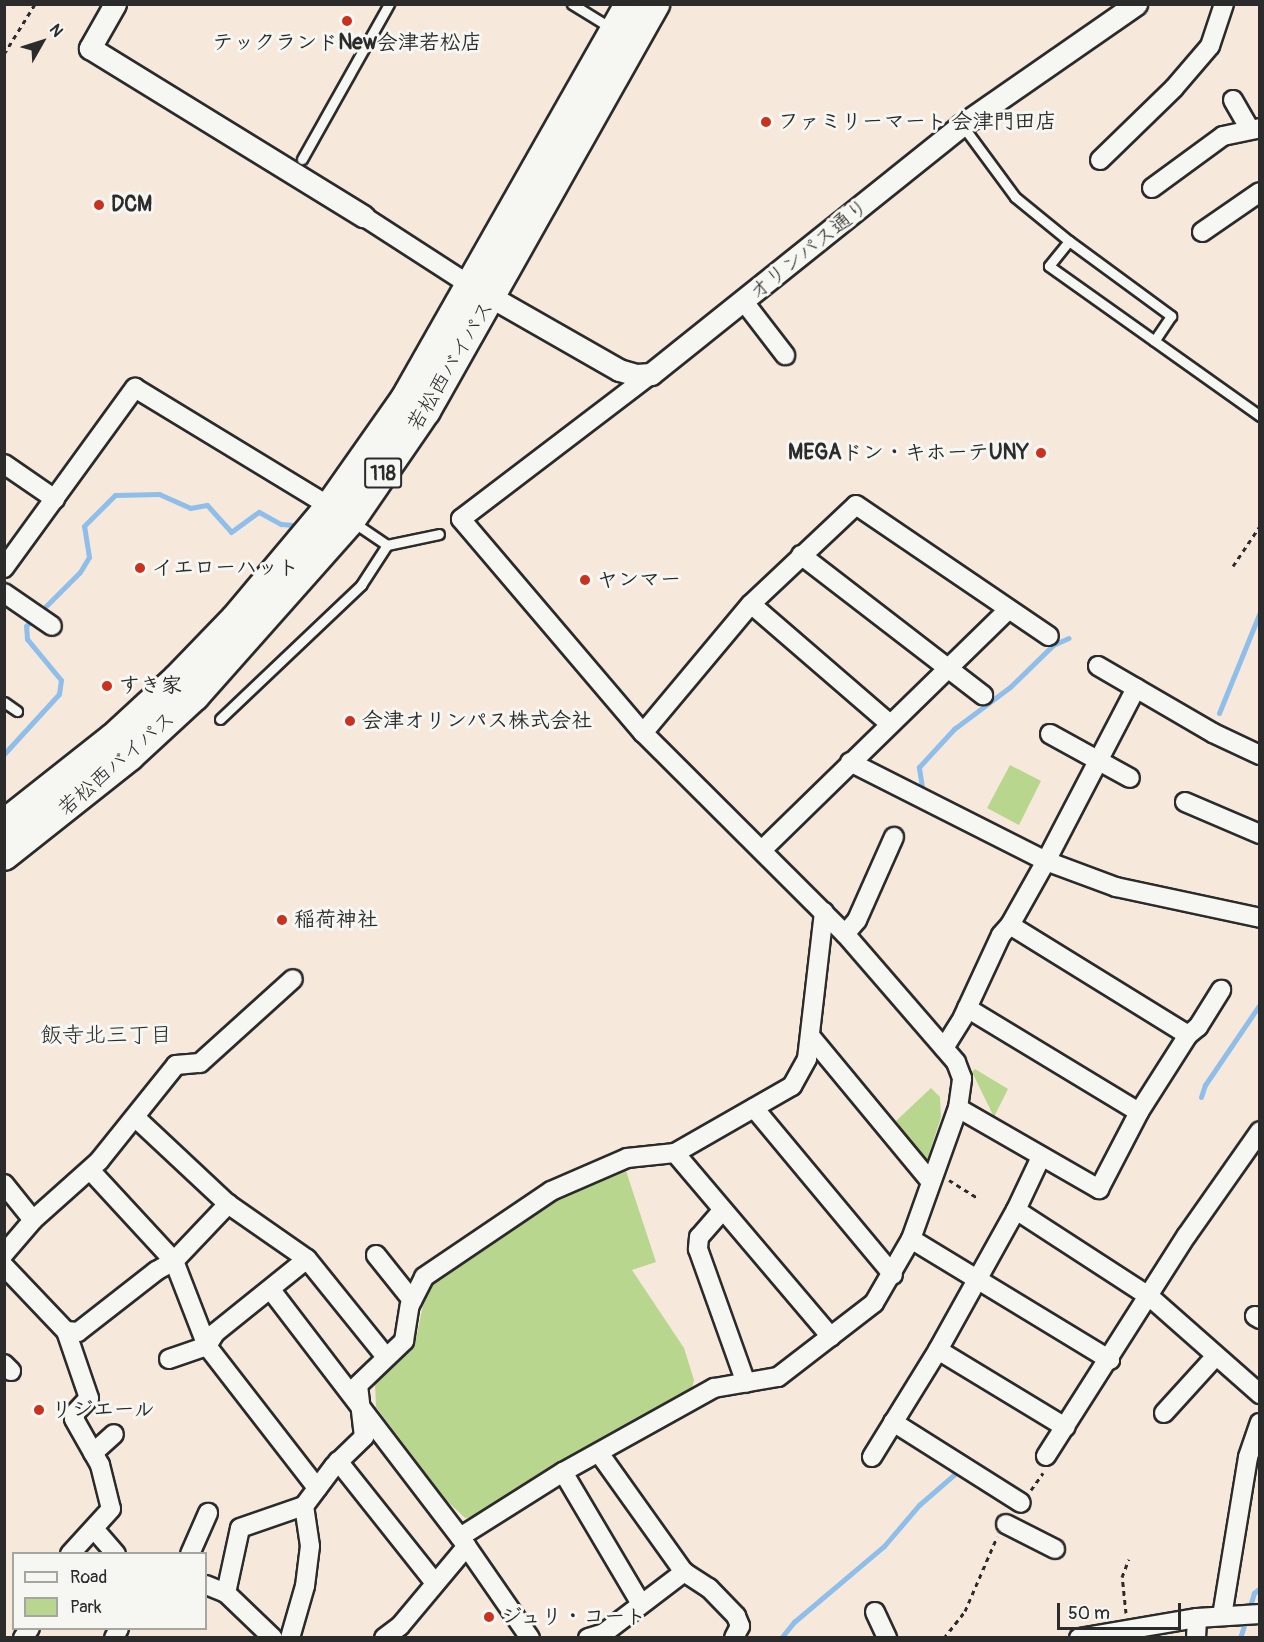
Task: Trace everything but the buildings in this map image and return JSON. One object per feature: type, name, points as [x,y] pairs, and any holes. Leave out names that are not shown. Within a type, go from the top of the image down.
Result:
[{"type":"highway","name":"若松西バイパス","points":[[6,851],[130,756],[195,696],[340,513],[426,411],[480,290],[629,4]]},
{"type":"highway","name":"若松西バイパス","points":[[480,290],[655,4]]},
{"type":"highway","name":"若松西バイパス","points":[[4,824],[113,738],[177,679],[340,513]]},
{"type":"street","points":[[115,4],[90,48],[480,290],[619,370],[637,375],[651,374]]},
{"type":"street","name":"オリンパス通り","points":[[651,374],[745,303],[962,125],[1136,4]]},
{"type":"street","points":[[1100,160],[1174,88],[1210,46],[1224,4]]},
{"type":"street","points":[[1152,188],[1223,136],[1255,129],[1233,100]]},
{"type":"street","points":[[1202,232],[1260,192]]},
{"type":"street","points":[[745,303],[785,355]]},
{"type":"street","points":[[384,1638],[400,1626],[464,1542],[563,1472],[714,1388],[778,1377],[874,1303],[893,1275],[911,1239],[957,1108],[962,1078],[956,1062],[845,934],[642,733],[461,519],[651,374]]},
{"type":"street","points":[[4,568],[135,388],[340,513]]},
{"type":"street","points":[[4,464],[55,499]]},
{"type":"street","points":[[642,733],[751,604],[856,505],[1007,611],[1049,636]]},
{"type":"street","points":[[801,555],[983,695]]},
{"type":"street","points":[[4,593],[41,619]]},
{"type":"street","points":[[751,604],[890,724]]},
{"type":"street","points":[[762,850],[1007,611]]},
{"type":"street","points":[[1098,666],[1213,733],[1260,755]]},
{"type":"street","points":[[944,1048],[967,1008],[1001,935],[1010,925],[1046,861],[1095,760],[1136,688]]},
{"type":"street","points":[[1050,734],[1130,778]]},
{"type":"street","points":[[850,762],[1046,861],[1116,887],[1259,916]]},
{"type":"street","points":[[1185,802],[1260,834]]},
{"type":"street","points":[[845,934],[857,920],[894,837]]},
{"type":"street","points":[[226,1593],[240,1528],[304,1506],[338,1461],[364,1437],[363,1407],[358,1385],[404,1341],[412,1300],[423,1277],[551,1191],[627,1158],[675,1153],[792,1086],[807,1059],[824,912]]},
{"type":"street","points":[[1010,925],[1188,1035]]},
{"type":"street","points":[[4,1254],[33,1220],[90,1170],[136,1118],[176,1065],[200,1063],[293,978]]},
{"type":"street","points":[[957,1108],[1099,1189],[1139,1112],[1188,1035],[1198,1027],[1221,990]]},
{"type":"street","points":[[967,1008],[1139,1112]]},
{"type":"street","points":[[811,1037],[932,1177]]},
{"type":"street","points":[[754,1108],[893,1275]]},
{"type":"street","points":[[136,1118],[228,1204],[307,1259],[386,1357]]},
{"type":"street","points":[[1046,1456],[1110,1360],[1187,1234],[1260,1131]]},
{"type":"street","points":[[675,1153],[721,1212],[831,1337]]},
{"type":"street","points":[[872,1457],[938,1350],[1016,1210],[1041,1157]]},
{"type":"street","points":[[90,1170],[174,1261],[207,1346],[317,1488]]},
{"type":"street","points":[[4,1184],[33,1220]]},
{"type":"street","points":[[66,1331],[78,1332],[156,1271],[174,1261],[228,1204]]},
{"type":"street","points":[[1016,1210],[1150,1297],[1215,1357],[1260,1394]]},
{"type":"street","points":[[721,1212],[699,1237],[698,1249],[746,1383]]},
{"type":"street","points":[[911,1239],[1110,1360]]},
{"type":"street","points":[[376,1255],[412,1300]]},
{"type":"street","points":[[169,1359],[207,1346],[215,1333],[307,1259]]},
{"type":"street","points":[[4,1266],[66,1331],[89,1398],[76,1412],[74,1419],[93,1454],[111,1498],[111,1509],[95,1530],[72,1552]]},
{"type":"street","points":[[271,1290],[363,1407],[464,1542],[530,1638]]},
{"type":"street","points":[[938,1350],[1065,1427]]},
{"type":"street","points":[[1164,1413],[1215,1357]]},
{"type":"street","points":[[893,1422],[1021,1503]]},
{"type":"street","points":[[1222,1616],[1248,1456],[1260,1423]]},
{"type":"street","points":[[93,1454],[114,1434]]},
{"type":"street","points":[[598,1453],[684,1572],[709,1588],[736,1616],[740,1626],[734,1638]]},
{"type":"street","points":[[338,1461],[435,1583]]},
{"type":"street","points":[[563,1472],[641,1604]]},
{"type":"street","points":[[290,1638],[305,1586],[310,1546],[304,1506]]},
{"type":"street","points":[[191,1552],[208,1513]]},
{"type":"street","points":[[1006,1524],[1055,1549]]},
{"type":"street","points":[[95,1530],[114,1552]]},
{"type":"street","points":[[588,1638],[604,1634],[684,1572]]},
{"type":"street","points":[[207,1584],[226,1593],[273,1638]]},
{"type":"street","points":[[876,1612],[887,1638]]},
{"type":"street","points":[[1079,1638],[1197,1618],[1253,1614]]},
{"type":"street","points":[[1196,1638],[1197,1618]]},
{"type":"lane","points":[[302,159],[389,4]]},
{"type":"lane","points":[[572,4],[615,30]]},
{"type":"lane","points":[[962,125],[1015,197],[1069,241],[1171,316],[1154,340]]},
{"type":"lane","points":[[1069,241],[1049,266],[1260,416]]},
{"type":"lane","points":[[340,513],[387,545]]},
{"type":"lane","points":[[220,719],[361,585],[387,545],[439,534]]},
{"type":"lane","points":[[4,702],[17,711]]},
{"type":"path","points":[[4,54],[35,4]]},
{"type":"path","points":[[1233,566],[1260,526]]},
{"type":"path","points":[[932,1177],[976,1197]]},
{"type":"path","points":[[1021,1503],[1050,1461],[1046,1456]]},
{"type":"path","points":[[944,1638],[965,1611],[987,1555],[1006,1524]]},
{"type":"path","points":[[1128,1629],[1122,1577],[1129,1558]]},
{"type":"green space","points":[[1010,765],[1041,781],[1019,825],[987,808]]},
{"type":"green space","points":[[975,1069],[1008,1089],[994,1117],[972,1072]]},
{"type":"green space","points":[[931,1088],[940,1097],[941,1117],[926,1164],[896,1121]]},
{"type":"green space","points":[[626,1171],[656,1262],[632,1270],[684,1348],[694,1380],[692,1388],[524,1483],[479,1516],[465,1518],[446,1500],[376,1407],[375,1384],[380,1371],[417,1334],[426,1291],[433,1280],[538,1206]]},
{"type":"waterway","points":[[4,754],[59,694],[61,680],[27,639],[26,626],[80,572],[89,557],[84,526],[115,495],[159,494],[190,508],[207,505],[231,532],[259,512],[281,524],[293,525]]},
{"type":"waterway","points":[[1219,713],[1260,612]]},
{"type":"waterway","points":[[922,787],[919,767],[954,729],[1010,687],[1053,645],[1069,638]]},
{"type":"waterway","points":[[1201,1097],[1205,1085],[1260,1004]]},
{"type":"waterway","points":[[781,1638],[794,1622],[884,1546],[919,1505],[956,1473]]},
{"type":"waterway","points":[[1249,1610],[1254,1593],[1260,1588]]},
{"type":"waterway","points":[[1240,1638],[1246,1619]]},
{"type":"place","name":"テックランドNew会津若松店","points":[[347,21]]},
{"type":"place","name":"ファミリーマート 会津門田店","points":[[766,122]]},
{"type":"place","name":"DCM","points":[[99,205]]},
{"type":"place","name":"MEGAドン・キホーテUNY","points":[[1041,453]]},
{"type":"place","name":"イエローハット","points":[[140,568]]},
{"type":"place","name":"ヤンマー","points":[[585,580]]},
{"type":"place","name":"すき家","points":[[107,686]]},
{"type":"place","name":"会津オリンパス株式会社","points":[[350,721]]},
{"type":"place","name":"稲荷神社","points":[[282,920]]},
{"type":"place","name":"リジエール","points":[[39,1410]]},
{"type":"place","name":"ジュリ・コート","points":[[489,1617]]},
{"type":"district","name":"飯寺北三丁目","points":[[106,1036]]}]
